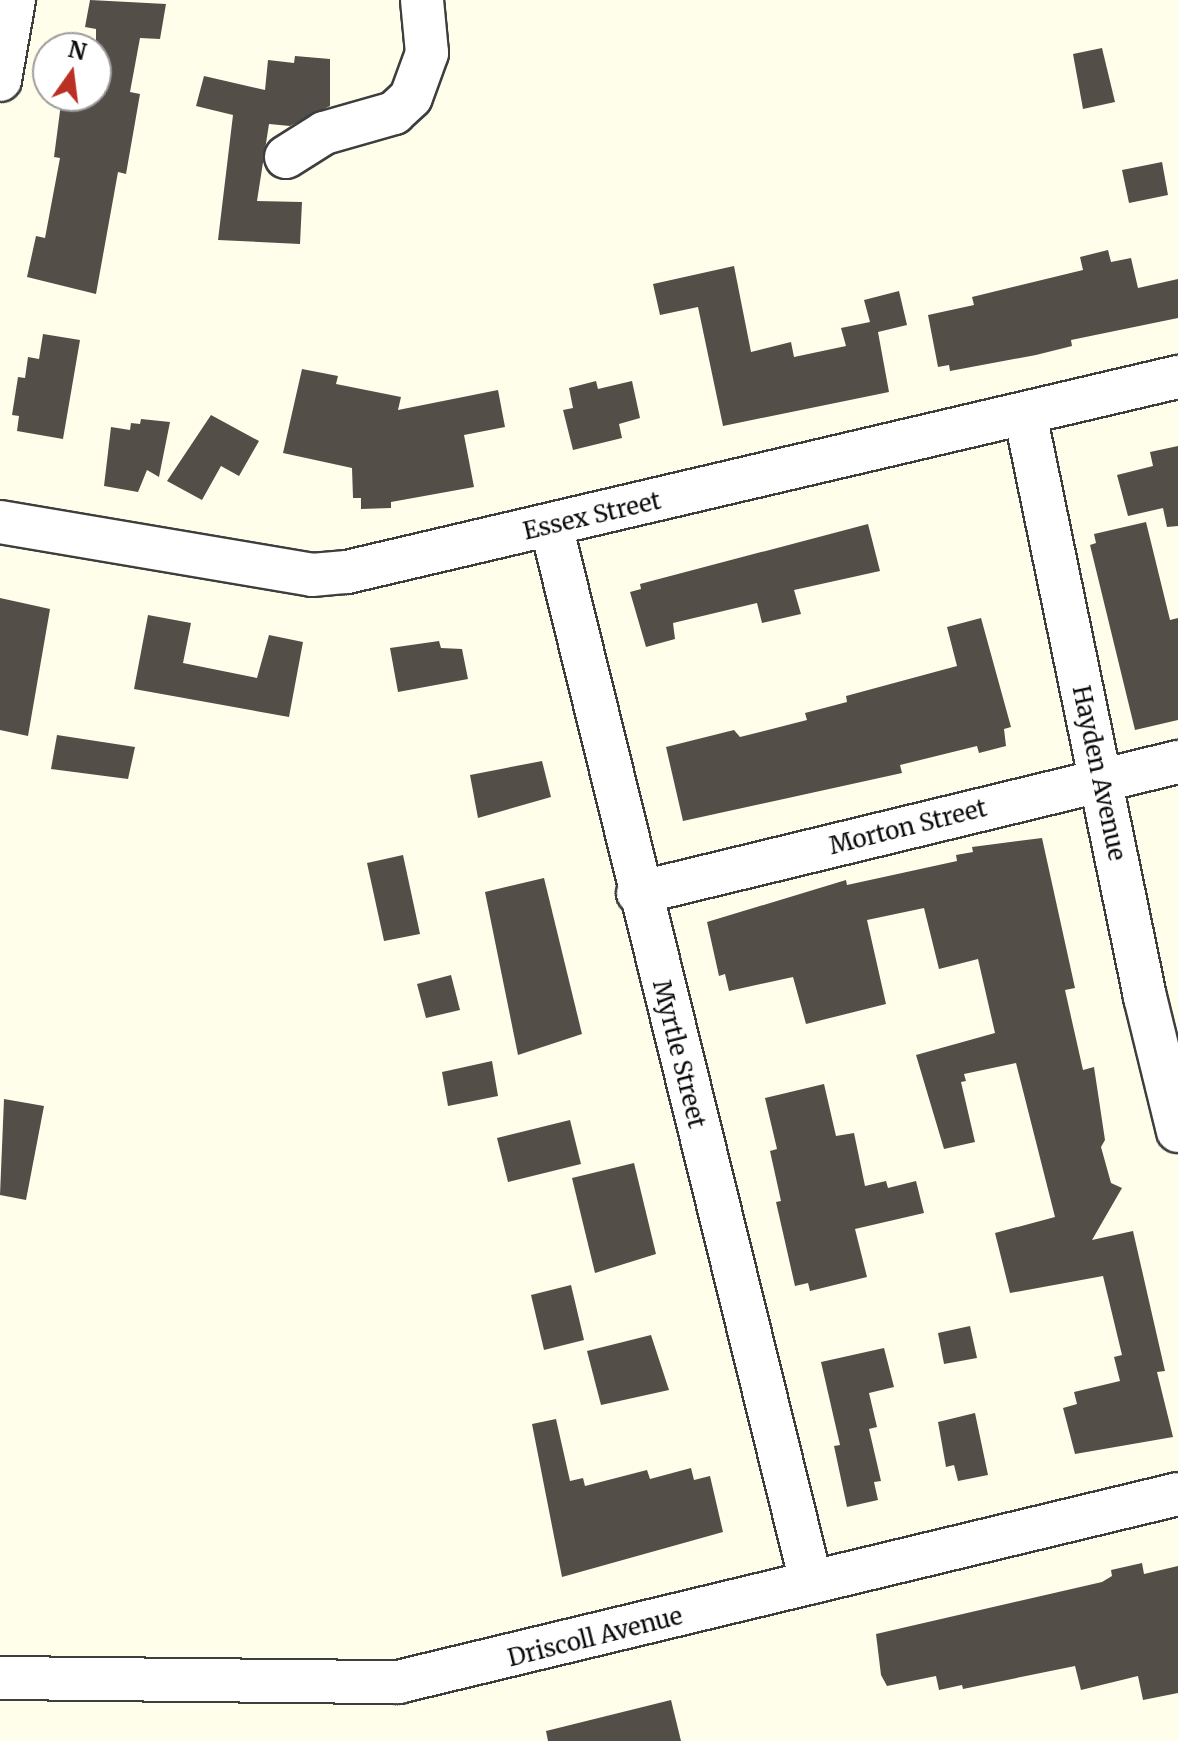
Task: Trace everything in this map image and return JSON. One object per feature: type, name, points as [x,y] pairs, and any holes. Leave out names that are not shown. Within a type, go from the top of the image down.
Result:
[{"type":"street","points":[[0,80],[14,0]]},
{"type":"street","points":[[286,157],[324,133],[394,113],[411,97],[427,53],[422,0]]},
{"type":"street","name":"Essex Street","points":[[0,522],[312,575],[347,572],[1178,377]]},
{"type":"street","name":"Hayden Avenue","points":[[1025,414],[1100,779],[1178,1131]]},
{"type":"street","name":"Myrtle Street","points":[[551,525],[638,893],[811,1582]]},
{"type":"street","name":"Morton Street","points":[[638,893],[1178,762]]},
{"type":"street","name":"Driscoll Avenue","points":[[0,1678],[398,1682],[1178,1494]]},
{"type":"building","points":[[90,0],[166,4],[160,39],[140,38],[130,92],[140,94],[126,174],[118,172],[96,294],[27,277],[36,236],[45,238],[60,158],[54,157],[60,112],[112,112],[112,32],[96,32],[96,29],[85,27]]},
{"type":"building","points":[[1102,48],[1115,102],[1083,109],[1073,54]]},
{"type":"building","points":[[295,56],[330,59],[330,106],[290,126],[269,124],[257,201],[302,202],[300,244],[218,240],[233,115],[196,106],[204,76],[265,90],[268,60],[294,63]]},
{"type":"building","points":[[1162,162],[1168,195],[1129,203],[1122,170]]},
{"type":"building","points":[[1108,250],[1111,262],[1131,258],[1138,288],[1178,279],[1178,318],[1071,340],[1072,346],[1036,355],[950,371],[949,365],[938,367],[928,315],[974,305],[972,297],[1083,270],[1080,257]]},
{"type":"building","points":[[734,266],[751,352],[791,342],[794,357],[846,346],[841,328],[870,322],[864,300],[899,291],[907,325],[878,332],[889,392],[723,426],[698,307],[660,315],[653,284]]},
{"type":"building","points":[[43,334],[80,340],[63,439],[17,431],[19,416],[12,415],[18,377],[25,378],[28,357],[39,359]]},
{"type":"building","points":[[302,369],[338,376],[336,384],[401,397],[398,410],[498,390],[505,427],[464,435],[474,487],[391,502],[391,508],[361,509],[361,498],[353,498],[352,468],[283,453]]},
{"type":"building","points":[[596,381],[598,389],[632,381],[640,418],[619,424],[622,438],[573,450],[563,410],[573,408],[569,388]]},
{"type":"building","points":[[211,415],[259,441],[239,476],[221,466],[202,500],[167,481]]},
{"type":"building","points":[[141,419],[170,422],[159,477],[147,470],[138,492],[104,486],[111,427],[130,430],[131,423],[140,424]]},
{"type":"building","points":[[1178,446],[1178,526],[1167,527],[1163,508],[1128,516],[1117,475],[1153,466],[1150,452]]},
{"type":"building","points":[[1146,522],[1170,620],[1178,618],[1178,720],[1135,730],[1090,545],[1096,543],[1094,534]]},
{"type":"building","points":[[868,524],[880,571],[794,590],[801,614],[762,623],[757,603],[673,623],[675,639],[646,647],[630,592],[641,589],[640,584]]},
{"type":"building","points":[[0,598],[50,609],[28,736],[0,730]]},
{"type":"building","points":[[148,615],[191,623],[183,663],[257,678],[269,635],[303,642],[289,717],[134,689]]},
{"type":"building","points":[[981,618],[1011,727],[1004,729],[1006,746],[979,753],[977,746],[900,765],[902,773],[683,821],[666,747],[734,730],[740,737],[807,720],[805,713],[847,702],[846,696],[957,666],[947,627]]},
{"type":"building","points":[[439,641],[441,648],[462,649],[468,679],[398,692],[390,648]]},
{"type":"building","points":[[57,735],[135,747],[128,779],[51,769]]},
{"type":"building","points":[[542,761],[551,797],[478,818],[470,775]]},
{"type":"building","points":[[1042,838],[1075,988],[1065,990],[1083,1070],[1094,1067],[1105,1140],[1101,1147],[1111,1183],[1122,1188],[1092,1240],[1133,1231],[1165,1371],[1157,1372],[1173,1437],[1075,1454],[1063,1408],[1077,1404],[1074,1392],[1120,1381],[1114,1357],[1122,1355],[1103,1276],[1010,1293],[995,1233],[1055,1217],[1016,1063],[964,1074],[966,1081],[961,1082],[975,1142],[944,1149],[916,1055],[995,1033],[978,959],[939,969],[924,908],[867,920],[886,1004],[806,1024],[793,977],[729,991],[725,974],[719,976],[707,922],[846,880],[847,885],[957,861],[956,855],[973,852],[972,847]]},
{"type":"building","points":[[403,855],[420,934],[384,941],[367,863]]},
{"type":"building","points":[[544,878],[582,1034],[518,1055],[485,892]]},
{"type":"building","points":[[451,975],[460,1010],[426,1018],[417,984]]},
{"type":"building","points":[[492,1061],[498,1096],[448,1106],[442,1072]]},
{"type":"building","points":[[824,1084],[836,1136],[854,1133],[865,1186],[886,1181],[888,1188],[916,1181],[924,1213],[855,1229],[867,1277],[810,1291],[808,1283],[795,1286],[776,1202],[781,1201],[770,1151],[777,1149],[765,1098]]},
{"type":"building","points":[[4,1099],[44,1106],[26,1200],[0,1195]]},
{"type":"building","points":[[570,1120],[581,1164],[508,1182],[497,1138]]},
{"type":"building","points":[[634,1163],[656,1254],[595,1273],[572,1178]]},
{"type":"building","points":[[571,1285],[584,1340],[544,1350],[531,1295]]},
{"type":"building","points":[[970,1326],[977,1358],[944,1364],[938,1333]]},
{"type":"building","points":[[651,1335],[669,1390],[601,1405],[587,1351]]},
{"type":"building","points":[[884,1348],[894,1387],[869,1393],[877,1427],[869,1429],[881,1481],[874,1482],[878,1500],[847,1507],[834,1446],[840,1445],[821,1362]]},
{"type":"building","points":[[975,1413],[988,1475],[958,1481],[954,1465],[946,1467],[938,1422]]},
{"type":"building","points":[[556,1419],[570,1481],[583,1478],[585,1486],[647,1470],[650,1479],[691,1468],[694,1480],[710,1476],[723,1532],[562,1577],[532,1424]]},
{"type":"building","points":[[1142,1563],[1144,1574],[1178,1566],[1178,1693],[1143,1700],[1138,1676],[1081,1690],[1075,1666],[963,1689],[962,1685],[939,1690],[936,1676],[887,1686],[881,1675],[876,1634],[1102,1582],[1112,1576],[1111,1570]]},
{"type":"building","points":[[671,1700],[681,1741],[548,1741],[546,1731]]}]
